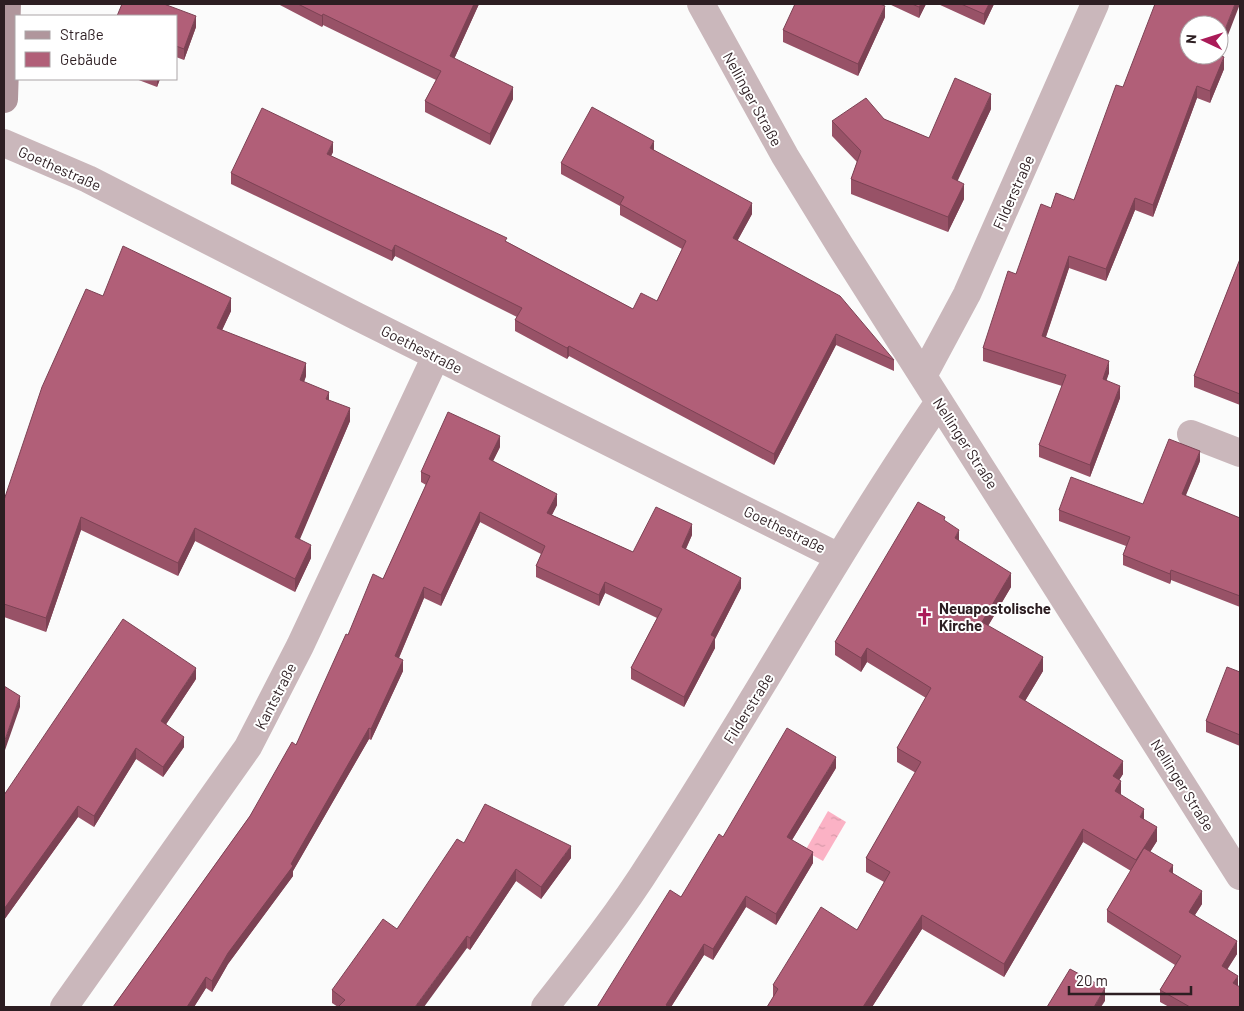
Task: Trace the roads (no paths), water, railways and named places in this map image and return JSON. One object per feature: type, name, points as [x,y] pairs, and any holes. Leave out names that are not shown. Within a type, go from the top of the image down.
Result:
[{"type":"street","points":[[4,99],[6,4]]},
{"type":"street","name":"Nellinger Straße","points":[[701,4],[785,156],[1240,876]]},
{"type":"street","name":"Filderstraße","points":[[923,376],[967,294],[1095,4]]},
{"type":"street","name":"Goethestraße","points":[[4,143],[88,179],[436,356],[840,557]]},
{"type":"street","name":"Kantstraße","points":[[64,1007],[248,747],[300,646],[436,356]]},
{"type":"street","name":"Filderstraße","points":[[545,1007],[652,862],[891,472],[939,402]]},
{"type":"street","points":[[1191,434],[1240,453]]},
{"type":"water","points":[[828,811],[846,822],[823,861],[805,851]]},
{"type":"place","name":"Neuapostolische Kirche","points":[[925,617]]}]
